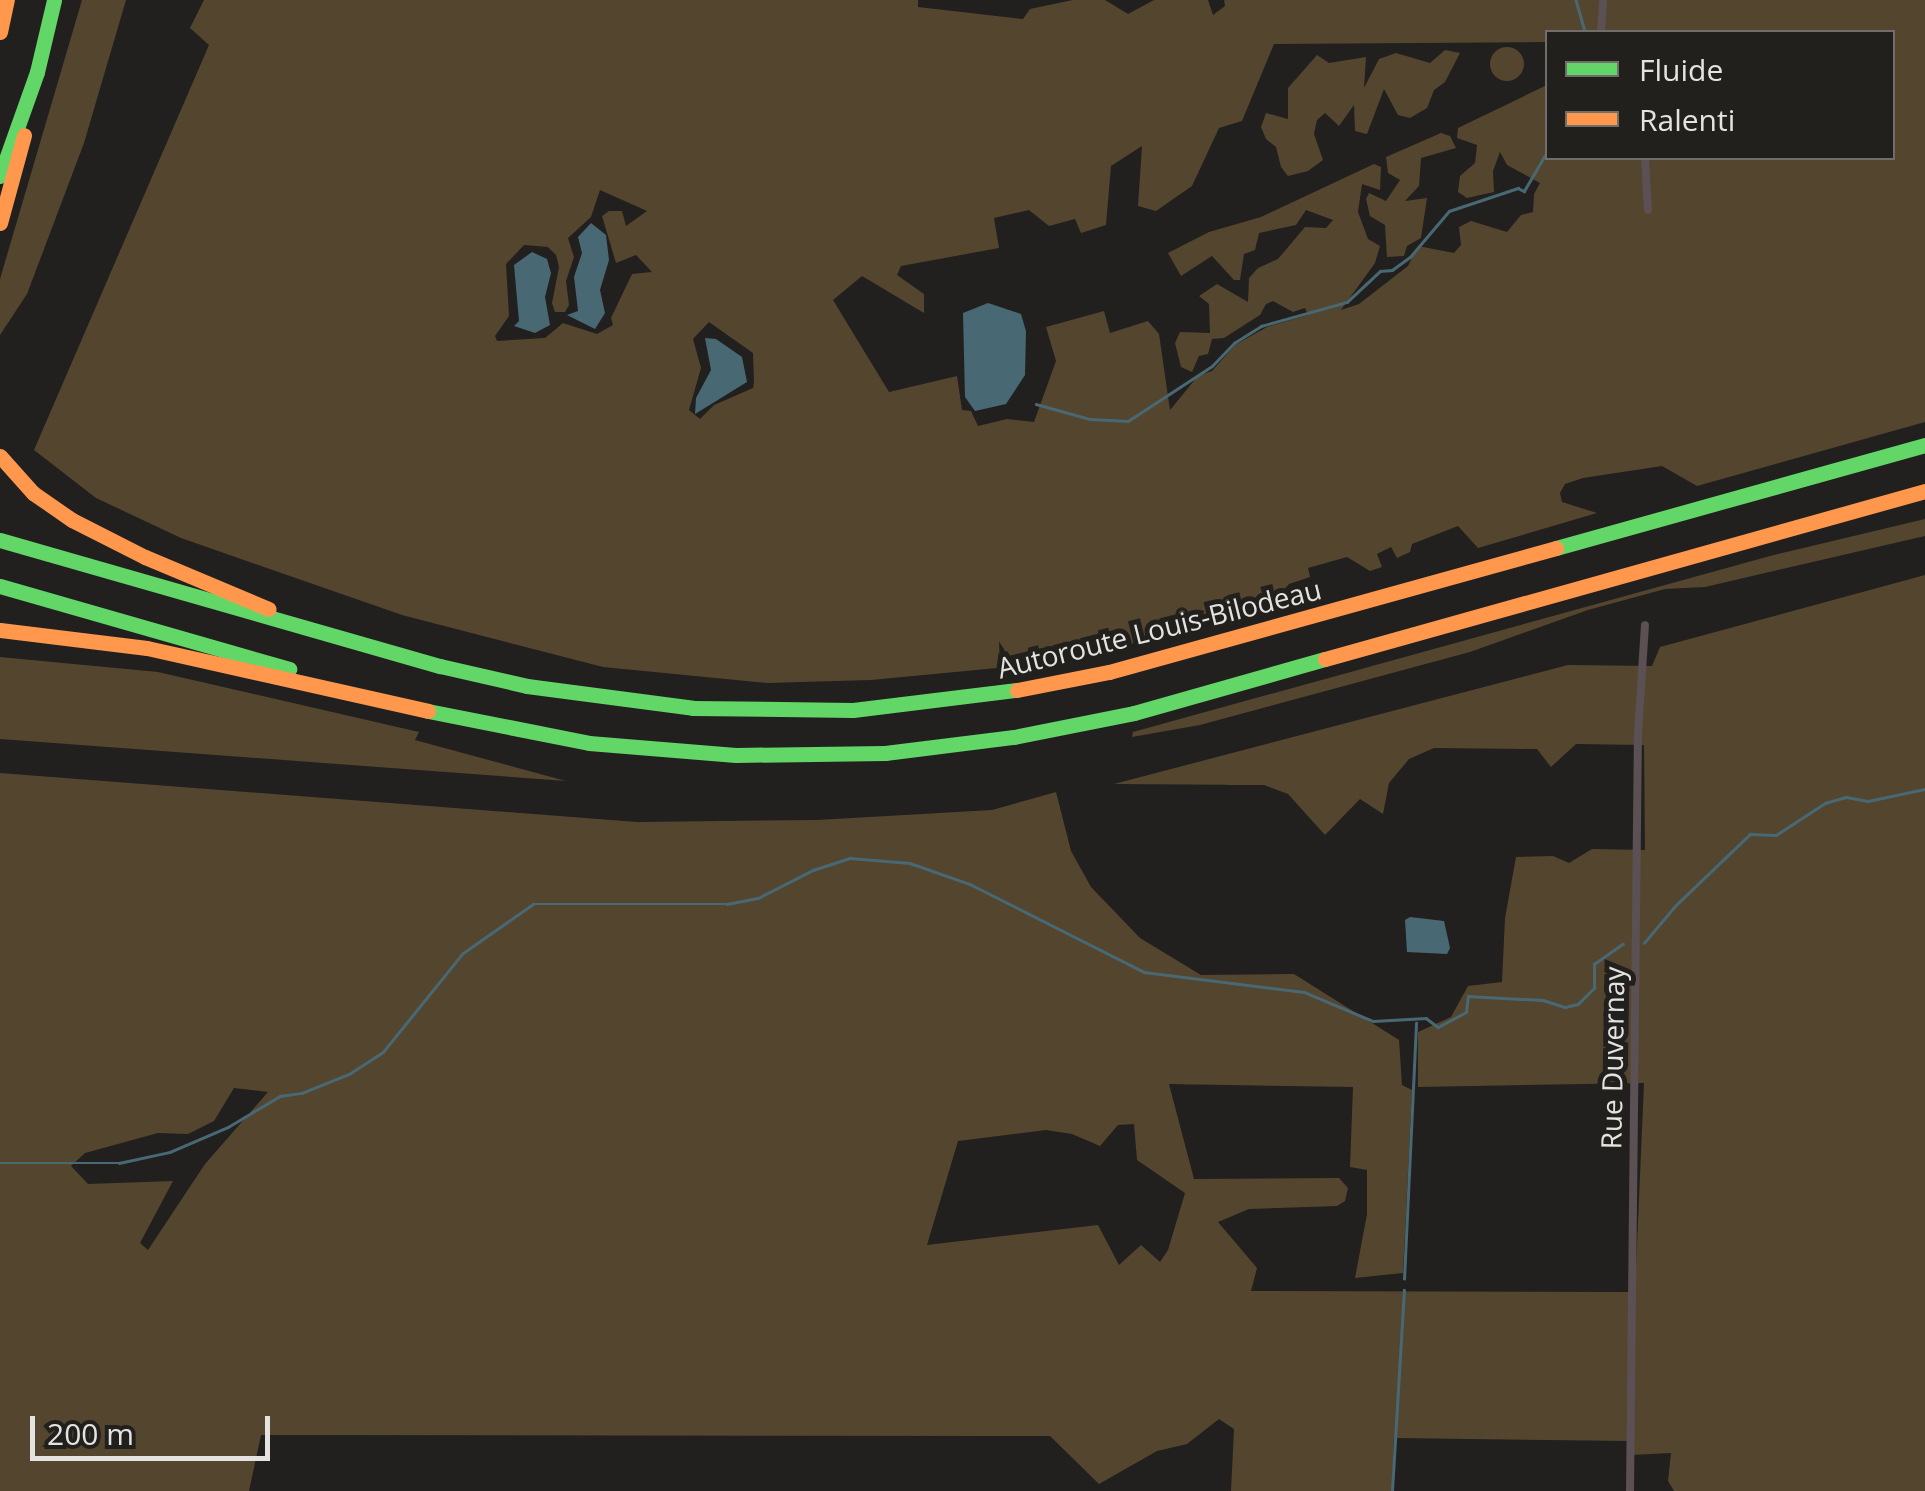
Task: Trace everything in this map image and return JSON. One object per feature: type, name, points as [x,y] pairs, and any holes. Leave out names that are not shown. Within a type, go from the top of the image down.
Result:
[{"type":"highway","points":[[0,32],[8,0]]},
{"type":"highway","points":[[0,223],[18,166],[54,0]]},
{"type":"highway","points":[[0,176],[37,72]]},
{"type":"highway","name":"Autoroute Louis-Bilodeau","points":[[332,636],[501,681],[656,705],[800,711],[959,700],[1135,666],[1925,444]]},
{"type":"highway","points":[[0,456],[33,493],[91,530],[332,636]]},
{"type":"highway","points":[[0,630],[132,645],[576,741],[711,754],[846,755],[968,744],[1150,708],[1925,492]]},
{"type":"highway","points":[[0,540],[332,636]]},
{"type":"highway","points":[[0,586],[432,711]]},
{"type":"street","points":[[1601,30],[1604,0]]},
{"type":"street","points":[[1645,160],[1648,210]]},
{"type":"street","name":"Rue Duvernay","points":[[1630,1491],[1638,733],[1645,625]]},
{"type":"shaded area","points":[[82,0],[126,0],[84,143],[27,294],[0,335],[0,279]]},
{"type":"shaded area","points":[[204,0],[918,0],[918,7],[1023,19],[1030,9],[1073,0],[1105,0],[1128,14],[1154,0],[1208,0],[1213,15],[1225,6],[1224,0],[1925,0],[1925,422],[1697,486],[1662,466],[1583,478],[1565,484],[1560,493],[1562,502],[1597,513],[1478,548],[1458,526],[1412,544],[1410,552],[1397,558],[1391,547],[1377,554],[1382,567],[1370,571],[1347,557],[1308,568],[1310,577],[1289,584],[1269,606],[1116,648],[1029,665],[871,680],[767,683],[603,667],[402,615],[181,538],[96,498],[34,450],[209,45],[190,28]],"holes":[[[1545,30],[1895,30],[1895,160],[1545,160],[1545,86],[1458,128],[1457,138],[1477,145],[1475,163],[1460,176],[1458,192],[1467,198],[1494,192],[1493,171],[1500,152],[1507,165],[1540,183],[1534,194],[1533,212],[1521,215],[1507,232],[1471,221],[1459,227],[1461,245],[1454,253],[1418,246],[1408,266],[1359,304],[1341,310],[1375,263],[1380,246],[1368,239],[1358,212],[1362,184],[1380,190],[1381,167],[1374,164],[1261,217],[1209,232],[1168,253],[1181,276],[1212,256],[1234,280],[1240,280],[1244,254],[1255,250],[1259,233],[1296,225],[1306,210],[1333,220],[1326,228],[1305,227],[1278,259],[1258,268],[1249,278],[1248,302],[1217,284],[1199,296],[1209,304],[1210,333],[1180,332],[1175,343],[1181,367],[1192,372],[1199,356],[1208,354],[1212,339],[1224,338],[1260,315],[1266,304],[1273,301],[1293,312],[1305,308],[1308,315],[1267,327],[1235,345],[1212,371],[1198,376],[1170,410],[1159,334],[1148,321],[1110,333],[1104,311],[1046,327],[1056,361],[1034,422],[1007,419],[978,426],[971,411],[962,410],[957,376],[889,392],[833,300],[862,276],[924,313],[924,294],[897,275],[901,266],[999,248],[994,218],[1029,210],[1049,226],[1075,219],[1081,233],[1106,225],[1111,166],[1142,146],[1138,206],[1156,211],[1192,186],[1219,128],[1242,121],[1274,44],[1545,42]],[[600,190],[647,211],[626,226],[622,211],[609,211],[602,216],[616,263],[636,255],[652,272],[632,274],[611,318],[613,325],[597,334],[563,323],[545,338],[497,341],[495,336],[509,316],[506,264],[524,245],[548,247],[556,255],[559,267],[552,303],[555,312],[565,312],[569,305],[566,281],[574,257],[568,238],[591,217]],[[709,322],[753,353],[754,383],[753,388],[714,405],[700,419],[689,410],[701,368],[693,339]]]},
{"type":"shaded area","points":[[1507,47],[1519,52],[1524,64],[1519,76],[1507,81],[1495,76],[1490,64],[1495,52]]},
{"type":"shaded area","points":[[1445,50],[1460,53],[1445,82],[1434,90],[1427,108],[1410,118],[1398,115],[1384,89],[1367,134],[1355,131],[1354,105],[1339,126],[1325,113],[1317,120],[1314,134],[1323,160],[1308,171],[1288,176],[1281,167],[1276,147],[1266,139],[1261,127],[1266,113],[1288,119],[1288,88],[1317,55],[1329,63],[1366,57],[1364,88],[1379,59],[1396,53],[1430,63]]},
{"type":"shaded area","points":[[1441,133],[1450,136],[1456,148],[1421,158],[1419,186],[1405,201],[1427,198],[1421,238],[1407,246],[1404,256],[1387,257],[1385,225],[1370,216],[1366,199],[1369,193],[1386,201],[1400,180],[1388,173],[1386,157]]},
{"type":"shaded area","points":[[1925,519],[1925,536],[1705,587],[1665,589],[1588,610],[1470,652],[1200,725],[1132,737],[1133,732],[1770,556]]},
{"type":"shaded area","points":[[1925,575],[1925,1491],[1674,1491],[1668,1481],[1671,1453],[1631,1455],[1630,1441],[1394,1438],[1392,1491],[1231,1491],[1234,1429],[1219,1419],[1187,1444],[1157,1451],[1099,1484],[1050,1436],[261,1435],[249,1491],[0,1491],[0,773],[637,822],[817,820],[992,810],[1056,792],[1071,851],[1091,887],[1140,938],[1201,975],[1294,974],[1399,1040],[1402,1085],[1412,1090],[1403,1273],[1355,1278],[1367,1214],[1367,1170],[1350,1167],[1353,1087],[1169,1084],[1194,1179],[1339,1178],[1348,1188],[1345,1201],[1337,1206],[1249,1209],[1218,1222],[1257,1268],[1251,1291],[1635,1292],[1644,1083],[1418,1087],[1418,1032],[1451,1017],[1468,986],[1502,982],[1505,918],[1516,857],[1553,856],[1569,863],[1592,849],[1645,850],[1644,745],[1576,744],[1551,767],[1537,749],[1434,748],[1409,759],[1389,783],[1383,814],[1360,799],[1325,835],[1288,794],[1264,785],[1114,784],[1568,665],[1652,666],[1660,647]],"holes":[[[234,1088],[268,1092],[205,1164],[148,1250],[140,1243],[173,1181],[88,1184],[71,1166],[85,1153],[158,1133],[188,1134],[214,1121]],[[1134,1124],[1137,1160],[1185,1193],[1168,1250],[1160,1262],[1141,1245],[1119,1265],[1098,1225],[927,1245],[958,1141],[1046,1130],[1072,1134],[1100,1146],[1118,1125]]]},
{"type":"shaded area","points":[[0,657],[158,672],[419,732],[415,740],[566,781],[0,739]]},
{"type":"water","points":[[591,223],[606,235],[609,260],[600,290],[605,313],[595,329],[567,315],[578,311],[574,277],[582,253],[578,237]]},
{"type":"water","points":[[532,252],[547,259],[551,273],[545,297],[550,325],[535,333],[514,326],[519,321],[514,265]]},
{"type":"water","points":[[988,303],[1021,314],[1026,331],[1025,375],[1006,404],[975,411],[965,397],[963,313]]},
{"type":"water","points":[[705,338],[716,339],[742,357],[747,382],[695,414],[696,398],[711,370]]},
{"type":"water","points":[[1410,917],[1444,921],[1450,948],[1447,954],[1407,952],[1405,920]]},
{"type":"waterway","points":[[1576,0],[1584,30]]},
{"type":"waterway","points":[[1036,404],[1090,419],[1128,421],[1212,366],[1234,343],[1261,326],[1347,302],[1380,271],[1392,270],[1410,257],[1449,211],[1518,188],[1524,191],[1545,155]]},
{"type":"waterway","points":[[1644,943],[1675,906],[1750,834],[1776,835],[1825,803],[1846,797],[1868,801],[1925,789]]},
{"type":"waterway","points":[[0,1163],[119,1163],[170,1152],[228,1127],[280,1096],[302,1093],[349,1074],[383,1052],[463,953],[533,904],[727,904],[758,898],[813,870],[850,858],[910,863],[970,884],[1144,972],[1304,992],[1373,1021],[1426,1018],[1438,1027],[1466,1012],[1468,996],[1543,1000],[1565,1007],[1578,1004],[1594,988],[1594,964],[1623,944]]},
{"type":"waterway","points":[[1404,1279],[1416,1023]]},
{"type":"waterway","points":[[1392,1491],[1404,1290]]},
{"type":"traffic: fast","points":[[0,176],[37,72],[54,0]]},
{"type":"traffic: fast","points":[[1556,548],[1925,445]]},
{"type":"traffic: fast","points":[[0,540],[440,666],[527,686],[693,708],[853,710],[1017,690]]},
{"type":"traffic: fast","points":[[0,586],[289,669]]},
{"type":"traffic: fast","points":[[428,711],[589,743],[736,755],[885,753],[1014,737],[1134,713],[1325,659]]},
{"type":"traffic: slow","points":[[0,32],[7,0]]},
{"type":"traffic: slow","points":[[0,223],[24,135]]},
{"type":"traffic: slow","points":[[0,456],[33,493],[72,520],[145,557],[269,609]]},
{"type":"traffic: slow","points":[[1325,659],[1925,491]]},
{"type":"traffic: slow","points":[[1017,690],[1109,672],[1556,548]]},
{"type":"traffic: slow","points":[[0,630],[147,648],[428,711]]}]
